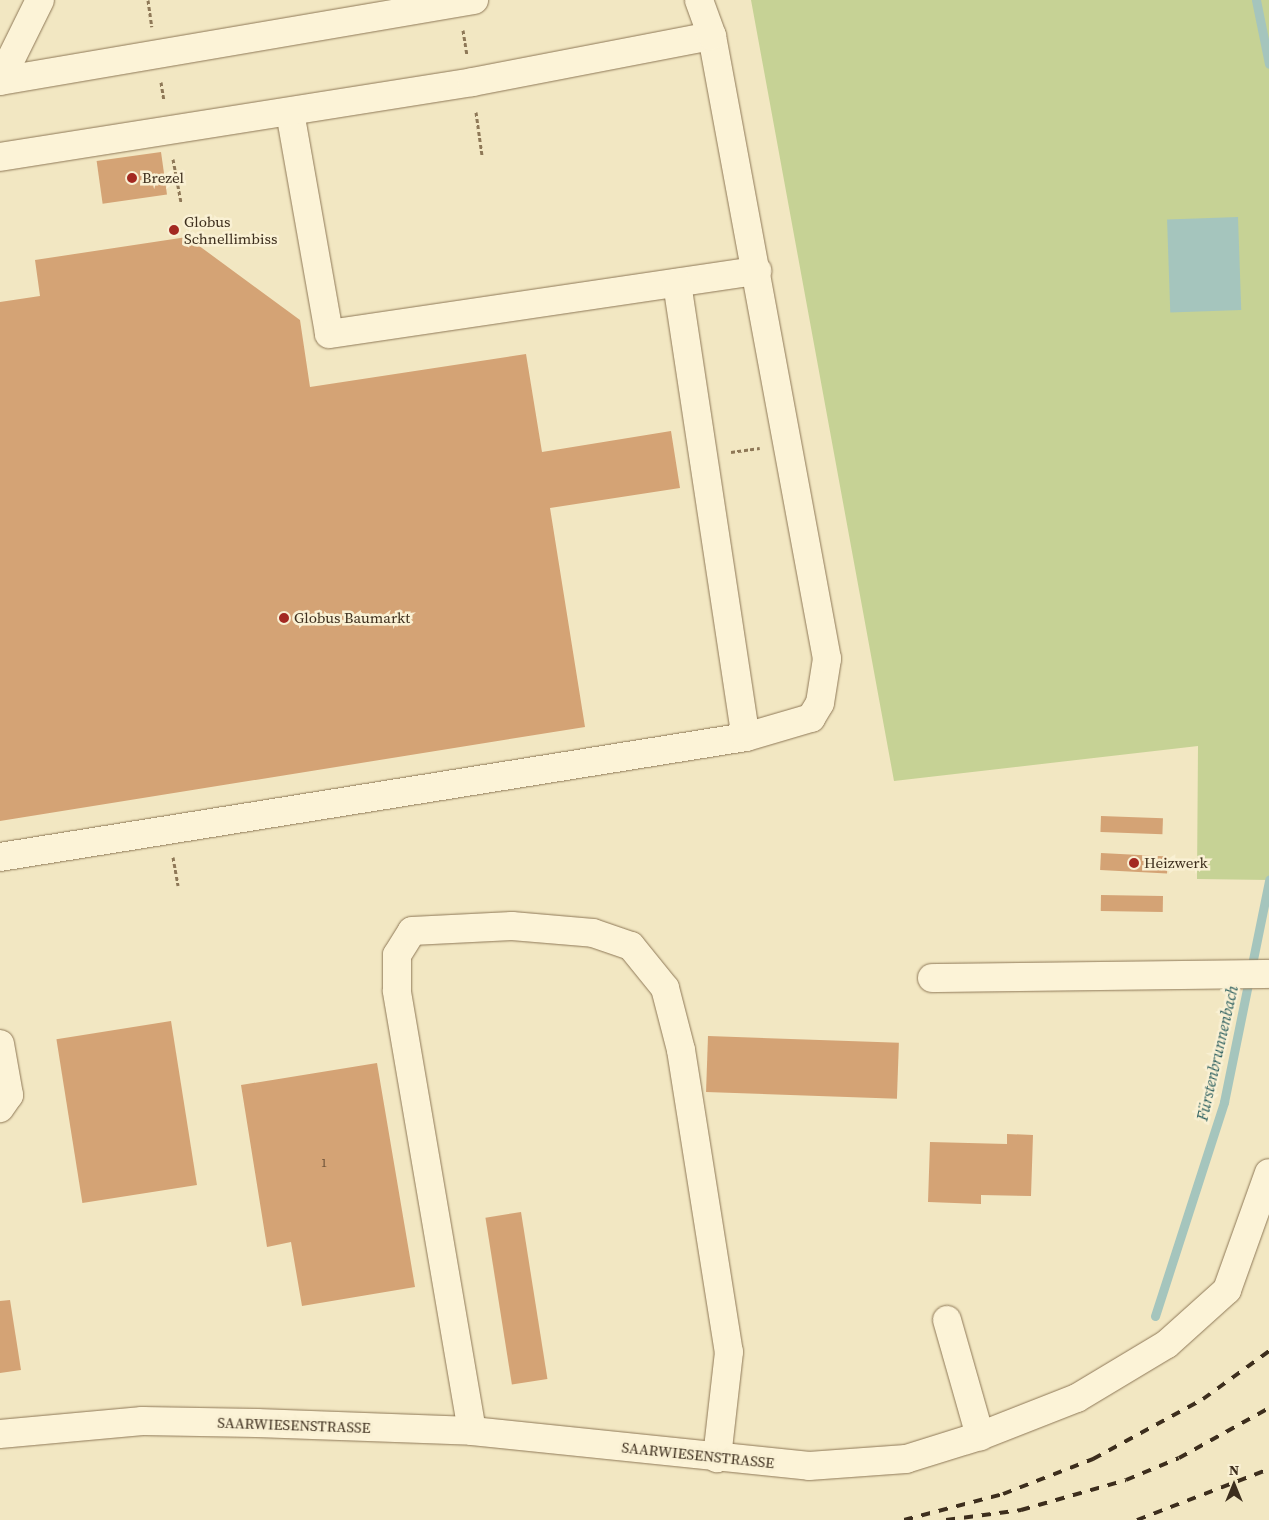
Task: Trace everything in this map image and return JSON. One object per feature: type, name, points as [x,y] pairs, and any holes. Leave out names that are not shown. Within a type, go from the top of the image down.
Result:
[{"type":"street","points":[[0,81],[40,0]]},
{"type":"street","points":[[0,81],[474,0]]},
{"type":"street","points":[[0,857],[746,737],[794,726],[811,718],[820,703],[827,659],[757,271],[712,36],[699,0]]},
{"type":"street","points":[[0,157],[290,112],[712,36]]},
{"type":"street","points":[[290,112],[329,334],[757,271]]},
{"type":"street","points":[[677,283],[746,737]]},
{"type":"street","points":[[472,1431],[397,990],[397,955],[412,931],[512,926],[594,933],[631,946],[665,988],[681,1050],[729,1352],[717,1458]]},
{"type":"street","points":[[932,978],[1269,974]]},
{"type":"street","points":[[0,1044],[9,1095],[0,1108]]},
{"type":"street","name":"SAARWIESENSTRASSE","points":[[0,1434],[142,1421],[472,1431],[717,1458],[809,1466],[906,1459],[980,1436],[1077,1398],[1168,1344],[1227,1290],[1269,1173]]},
{"type":"street","points":[[947,1320],[980,1436]]},
{"type":"green space","points":[[751,0],[1269,0],[1269,880],[1197,879],[1198,746],[894,781]]},
{"type":"water","points":[[1238,217],[1241,310],[1170,312],[1167,219]]},
{"type":"building","name":"Brezel","points":[[161,152],[167,195],[103,204],[97,161]]},
{"type":"building","name":"Globus Baumarkt","points":[[187,237],[300,320],[310,387],[526,354],[542,452],[671,431],[680,488],[550,508],[585,727],[0,821],[0,302],[40,296],[35,260]]},
{"type":"building","points":[[1101,816],[1163,818],[1162,834],[1100,832]]},
{"type":"building","name":"Heizwerk","points":[[1101,853],[1168,857],[1167,873],[1100,870]]},
{"type":"building","name":"Heizwerk","points":[[1101,895],[1163,896],[1163,912],[1101,911]]},
{"type":"building","points":[[171,1021],[197,1185],[82,1203],[56,1039]]},
{"type":"building","points":[[708,1036],[899,1043],[897,1099],[706,1092]]},
{"type":"building","points":[[377,1063],[415,1287],[302,1306],[291,1242],[267,1247],[241,1085]]},
{"type":"building","points":[[1007,1134],[1033,1135],[1031,1196],[981,1195],[981,1204],[928,1202],[930,1142],[1007,1144]]},
{"type":"building","points":[[521,1212],[547,1379],[512,1385],[485,1218]]},
{"type":"building","points":[[10,1300],[21,1370],[0,1373],[0,1301]]},
{"type":"waterway","name":"Fürstenbrunnenbach","points":[[1256,0],[1269,64]]},
{"type":"waterway","name":"Fürstenbrunnenbach","points":[[1155,1316],[1224,1102],[1269,880]]},
{"type":"railway","points":[[904,1520],[1003,1494],[1093,1459],[1203,1399],[1269,1351]]},
{"type":"railway","points":[[946,1520],[1021,1510],[1126,1480],[1179,1458],[1269,1408]]},
{"type":"railway","points":[[1137,1520],[1269,1469]]},
{"type":"place","name":"Brezel","points":[[132,178]]},
{"type":"place","name":"Globus Schnellimbiss","points":[[174,230]]},
{"type":"place","name":"Globus Baumarkt","points":[[284,618]]},
{"type":"place","name":"Heizwerk","points":[[1134,863]]}]
